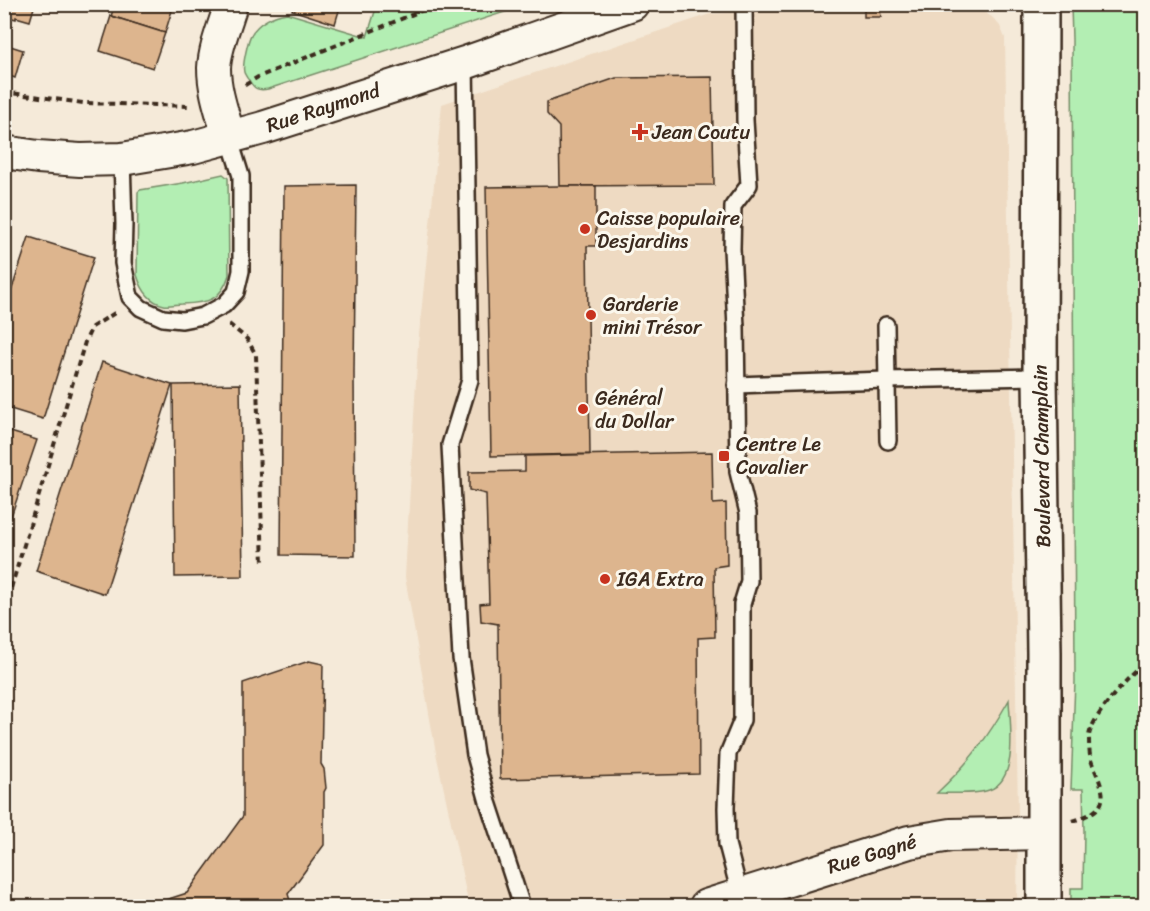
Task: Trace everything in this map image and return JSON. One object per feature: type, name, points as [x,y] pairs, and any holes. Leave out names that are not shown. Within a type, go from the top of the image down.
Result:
[{"type":"main road","name":"Boulevard Champlain","points":[[1041,4],[1040,377],[1044,652],[1057,828],[1044,906]]},
{"type":"street","points":[[229,137],[215,85],[214,67],[231,4]]},
{"type":"street","name":"Rue Raymond","points":[[4,152],[59,159],[122,159],[194,147],[263,128],[465,63],[632,4]]},
{"type":"street","name":"Rue Gagné","points":[[706,906],[742,901],[909,842],[951,835],[1057,828]]},
{"type":"lane","points":[[742,901],[727,844],[726,808],[728,754],[742,720],[742,604],[749,581],[748,513],[738,472],[736,327],[732,259],[733,206],[749,185],[745,120],[744,4]]},
{"type":"lane","points":[[465,63],[470,380],[450,445],[461,658],[475,754],[522,906]]},
{"type":"lane","points":[[122,159],[123,263],[130,297],[141,308],[163,318],[182,320],[203,316],[224,305],[236,292],[241,271],[241,176],[229,137]]},
{"type":"lane","points":[[886,325],[888,441]]},
{"type":"lane","points":[[736,385],[1040,377]]},
{"type":"path","points":[[241,88],[266,74],[438,4]]},
{"type":"path","points":[[4,92],[83,103],[196,106]]},
{"type":"path","points":[[8,598],[85,342],[92,327],[120,309]]},
{"type":"path","points":[[229,324],[247,339],[256,355],[263,564]]},
{"type":"path","points":[[1057,828],[1085,817],[1099,807],[1103,794],[1090,756],[1089,734],[1096,718],[1116,692],[1146,663]]},
{"type":"shaded area","points":[[969,8],[982,11],[992,17],[1000,26],[1005,38],[1018,813],[1017,906],[469,906],[436,753],[405,577],[418,345],[442,104],[710,14],[766,10],[864,9],[865,17],[880,17],[880,9]]},
{"type":"green space","points":[[377,5],[526,5],[268,89],[257,89],[245,75],[244,64],[250,38],[254,30],[267,20],[287,13],[367,37]]},
{"type":"green space","points":[[1071,5],[1145,5],[1145,906],[1071,906],[1071,888],[1083,888],[1084,831],[1083,789],[1071,789],[1075,681]]},
{"type":"green space","points":[[223,174],[228,178],[229,275],[226,284],[212,299],[199,303],[164,305],[154,301],[146,294],[137,275],[138,192]]},
{"type":"green space","points":[[1009,700],[1011,751],[1005,775],[999,784],[977,793],[937,793],[977,749]]},
{"type":"building","points":[[4,4],[35,4],[30,21],[4,16]]},
{"type":"building","points":[[115,4],[174,4],[165,33],[111,16]]},
{"type":"building","points":[[294,4],[341,4],[335,24],[292,10]]},
{"type":"building","points":[[864,9],[880,9],[881,17],[864,17]]},
{"type":"building","points":[[111,16],[165,33],[153,68],[100,51]]},
{"type":"building","points":[[4,44],[23,50],[15,78],[4,74]]},
{"type":"building","points":[[712,77],[714,185],[560,186],[559,127],[547,114],[547,102],[616,78]]},
{"type":"building","points":[[356,185],[355,556],[281,555],[284,186]]},
{"type":"building","points":[[596,186],[596,246],[587,246],[590,454],[491,456],[486,187]]},
{"type":"building","points":[[29,237],[94,257],[43,419],[4,407],[4,313]]},
{"type":"building","points":[[102,362],[172,385],[105,594],[36,571]]},
{"type":"building","points":[[240,384],[243,576],[175,577],[173,385]]},
{"type":"building","points":[[4,430],[37,440],[4,537]]},
{"type":"building","points":[[712,452],[713,504],[726,503],[727,565],[714,567],[715,637],[698,638],[699,774],[500,779],[498,624],[481,621],[480,604],[489,603],[486,494],[469,490],[469,472],[525,471],[525,456]]},
{"type":"building","points":[[309,661],[323,664],[321,764],[324,769],[326,788],[324,792],[324,845],[288,894],[291,904],[289,906],[147,906],[187,893],[243,816],[243,683]]},
{"type":"place","name":"Jean Coutu","points":[[640,132]]},
{"type":"place","name":"Caisse populaire Desjardins","points":[[585,229]]},
{"type":"place","name":"Garderie mini Trésor","points":[[591,315]]},
{"type":"place","name":"Général du Dollar","points":[[583,409]]},
{"type":"place","name":"Centre Le Cavalier","points":[[724,456]]},
{"type":"place","name":"IGA Extra","points":[[605,579]]}]
